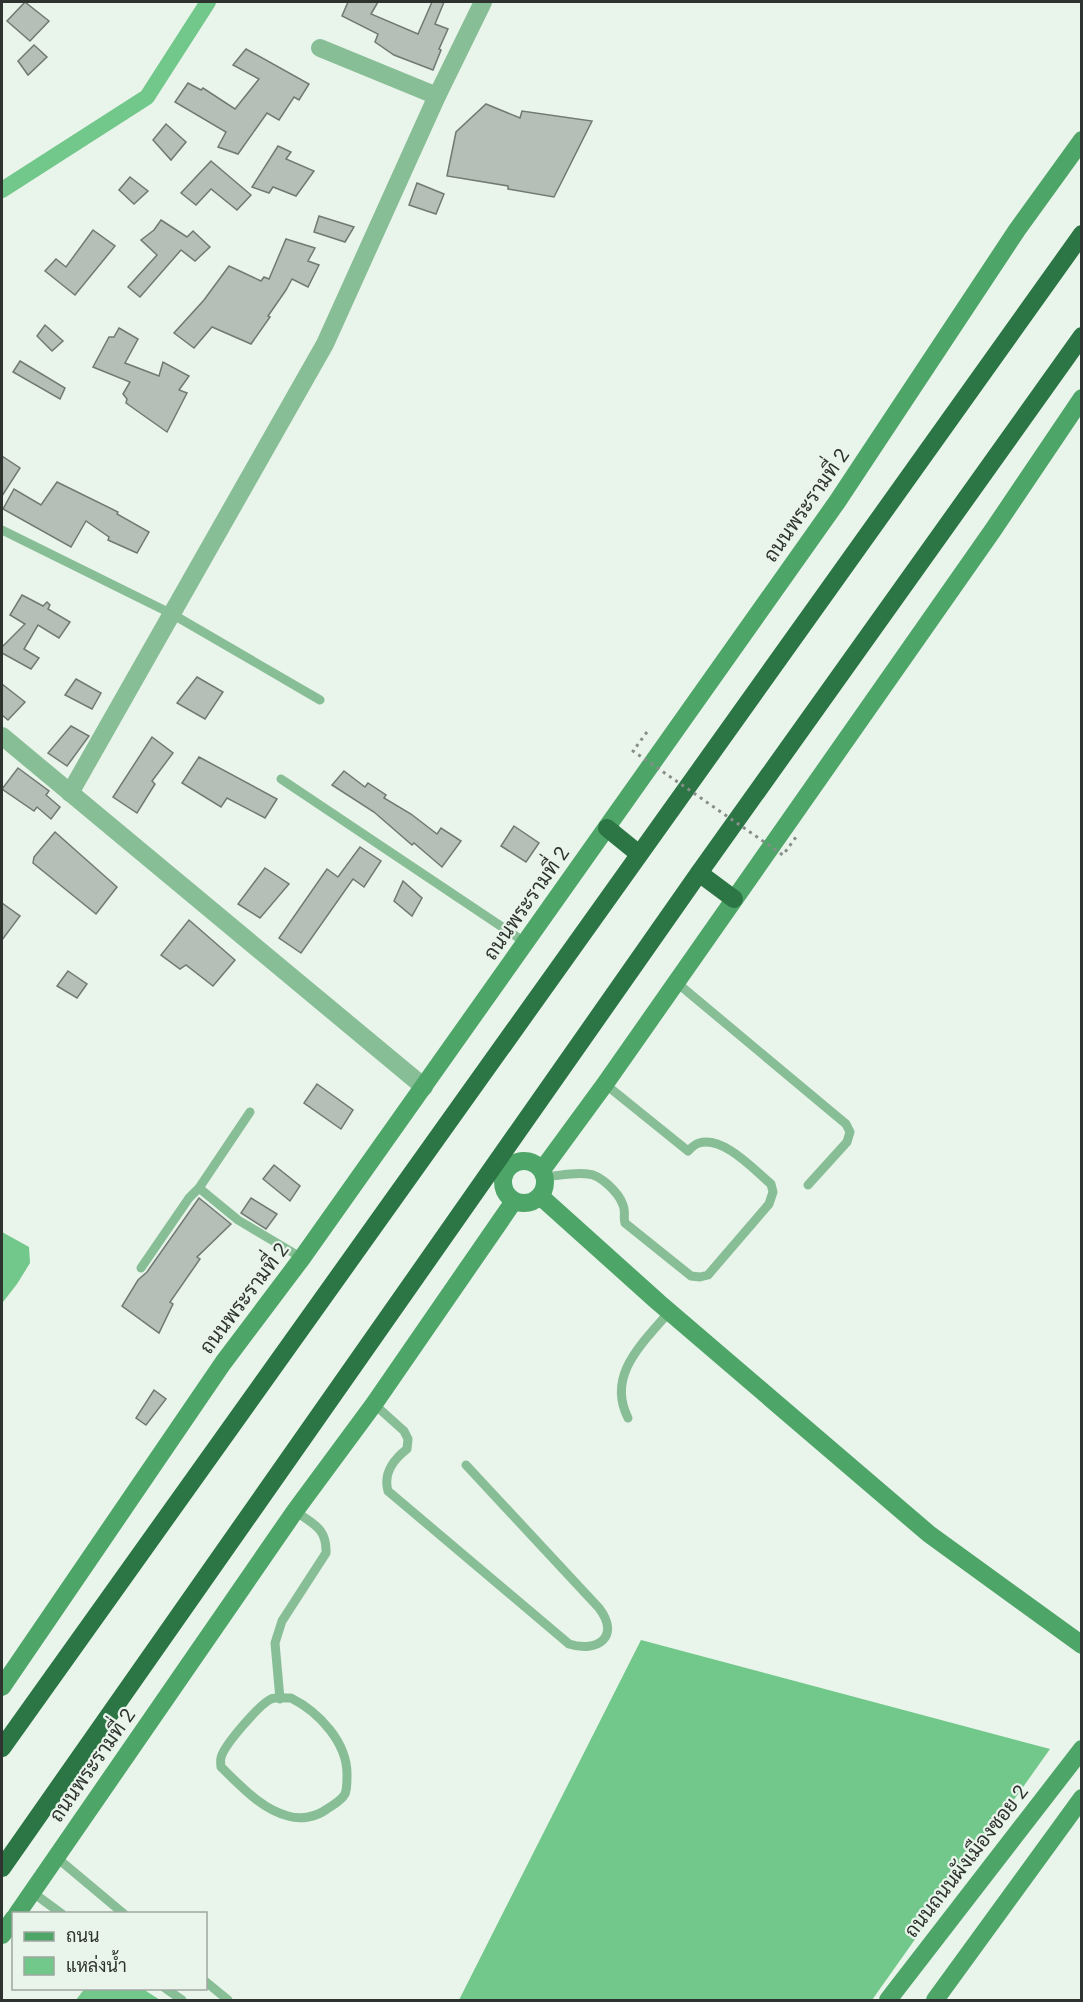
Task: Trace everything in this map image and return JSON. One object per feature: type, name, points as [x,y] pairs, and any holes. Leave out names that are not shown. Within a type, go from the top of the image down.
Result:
[{"type":"highway","points":[[2,1748],[1082,234]]},
{"type":"highway","name":"ถนนพระรามที่ 2","points":[[2,1868],[499,1171],[699,873],[1082,336]]},
{"type":"highway","points":[[607,828],[639,854]]},
{"type":"highway","points":[[699,873],[734,899]]},
{"type":"main road","name":"ถนนพระรามที่ 2","points":[[2,1687],[223,1363],[302,1258],[424,1087],[837,502],[1017,230],[1082,140]]},
{"type":"main road","points":[[543,1173],[993,530],[1082,398]]},
{"type":"main road","points":[[524,1161],[537,1165],[543,1173],[545,1184],[540,1196],[528,1203],[514,1201],[505,1191],[499,1171],[524,1161]]},
{"type":"main road","points":[[540,1196],[669,1311],[929,1534],[1082,1645]]},
{"type":"main road","name":"ถนนพระรามที่ 2","points":[[18,1912],[295,1511],[374,1404],[514,1201]]},
{"type":"main road","name":"ถนนถนนผังเมืองซอย 2","points":[[888,2001],[1082,1749]]},
{"type":"main road","points":[[934,2001],[1082,1798]]},
{"type":"main road","points":[[2,1935],[12,1921]]},
{"type":"street","points":[[70,793],[325,344],[437,96],[483,2]]},
{"type":"street","points":[[320,48],[437,96]]},
{"type":"street","points":[[2,736],[424,1087]]},
{"type":"lane","points":[[2,530],[172,614],[320,700]]},
{"type":"lane","points":[[281,779],[526,943]]},
{"type":"lane","points":[[676,982],[846,1124],[850,1132],[847,1142],[808,1185]]},
{"type":"lane","points":[[543,1173],[591,1173],[619,1195],[625,1208],[623,1217],[626,1223],[691,1276],[708,1275],[769,1204],[773,1192],[771,1184],[730,1150],[716,1143],[706,1142],[698,1143],[688,1150],[605,1084]]},
{"type":"lane","points":[[141,1268],[250,1112]]},
{"type":"lane","points":[[199,1188],[238,1221],[302,1258]]},
{"type":"lane","points":[[628,1418],[621,1405],[624,1374],[629,1362],[669,1311]]},
{"type":"lane","points":[[374,1404],[404,1431],[408,1439],[407,1449],[386,1472],[388,1491],[569,1644],[578,1647],[594,1646],[604,1641],[609,1632],[608,1624],[599,1608],[466,1465]]},
{"type":"lane","points":[[280,1698],[275,1643],[282,1621],[326,1553],[326,1542],[322,1531],[295,1511]]},
{"type":"lane","points":[[280,1698],[291,1698],[310,1710],[340,1743],[348,1763],[345,1794],[325,1811],[311,1817],[289,1817],[263,1806],[221,1767],[220,1758],[234,1736],[271,1699],[280,1698]]},
{"type":"lane","points":[[56,1857],[122,1912]]},
{"type":"lane","points":[[32,1892],[59,1912]]},
{"type":"lane","points":[[207,1983],[228,2001]]},
{"type":"lane","points":[[166,1990],[182,2001]]},
{"type":"path","points":[[647,732],[633,750],[661,770],[783,855],[796,837]]},
{"type":"water","points":[[2,1232],[29,1247],[30,1263],[3,1302]]},
{"type":"water","points":[[641,1640],[1050,1749],[872,2000],[459,2000]]},
{"type":"water","points":[[84,1990],[145,1990],[160,2000],[76,2000]]},
{"type":"building","points":[[25,2],[49,21],[30,41],[7,21]]},
{"type":"building","points":[[348,2],[378,2],[371,14],[418,34],[432,2],[444,2],[435,24],[448,29],[433,70],[394,55],[375,42],[378,34],[342,16]]},
{"type":"building","points":[[34,45],[47,57],[28,75],[18,61]]},
{"type":"building","points":[[246,49],[309,84],[299,100],[294,97],[279,120],[267,113],[238,154],[218,147],[226,132],[175,102],[188,83],[201,90],[203,88],[235,109],[259,79],[233,65]]},
{"type":"building","points":[[486,104],[520,118],[522,111],[592,121],[554,197],[508,189],[508,186],[447,176],[456,132]]},
{"type":"building","points":[[166,124],[186,142],[171,160],[153,140]]},
{"type":"building","points":[[278,146],[291,152],[286,159],[314,171],[296,196],[273,187],[269,193],[252,187]]},
{"type":"building","points":[[211,161],[251,195],[237,210],[211,189],[196,205],[181,193]]},
{"type":"building","points":[[130,177],[148,191],[134,204],[119,190]]},
{"type":"building","points":[[417,183],[444,194],[436,214],[409,205]]},
{"type":"building","points":[[319,216],[354,227],[345,242],[314,232]]},
{"type":"building","points":[[161,220],[187,237],[193,231],[210,247],[195,261],[181,250],[140,297],[128,287],[157,255],[141,240],[154,230]]},
{"type":"building","points":[[93,230],[115,246],[75,295],[45,271],[56,259],[66,267]]},
{"type":"building","points":[[286,239],[315,248],[308,261],[319,265],[308,287],[292,279],[251,344],[212,327],[194,348],[174,333],[204,300],[229,266],[261,281],[264,277],[269,279]]},
{"type":"building","points":[[45,325],[63,341],[52,351],[37,336]]},
{"type":"building","points":[[119,328],[138,339],[125,363],[159,376],[163,362],[189,376],[179,390],[187,393],[167,432],[126,403],[127,399],[123,394],[130,382],[93,367],[109,337],[114,337]]},
{"type":"building","points":[[20,361],[65,388],[60,399],[13,372]]},
{"type":"building","points":[[2,456],[20,468],[2,496]]},
{"type":"building","points":[[57,482],[118,512],[117,514],[149,532],[137,553],[108,540],[109,537],[86,521],[71,547],[3,509],[14,489],[41,505]]},
{"type":"building","points":[[22,595],[43,606],[47,602],[50,605],[48,609],[70,622],[59,638],[38,625],[24,649],[39,658],[31,669],[2,653],[2,647],[25,624],[10,615]]},
{"type":"building","points":[[197,677],[223,692],[205,719],[177,703]]},
{"type":"building","points":[[76,679],[101,693],[92,709],[65,695]]},
{"type":"building","points":[[2,684],[25,702],[8,720],[2,715]]},
{"type":"building","points":[[71,726],[89,736],[67,766],[48,753]]},
{"type":"building","points":[[152,737],[173,753],[152,781],[155,784],[137,813],[113,797]]},
{"type":"building","points":[[199,757],[277,799],[265,818],[227,798],[221,807],[182,783]]},
{"type":"building","points":[[18,768],[49,791],[46,795],[60,807],[51,819],[37,807],[34,811],[2,789]]},
{"type":"building","points":[[344,771],[365,787],[368,783],[386,795],[384,798],[411,814],[437,834],[441,828],[461,841],[442,867],[374,812],[332,785]]},
{"type":"building","points":[[514,826],[539,843],[526,862],[501,846]]},
{"type":"building","points":[[55,832],[117,887],[96,914],[33,863],[34,857]]},
{"type":"building","points":[[360,847],[381,861],[364,887],[353,879],[301,953],[279,938],[327,869],[338,877]]},
{"type":"building","points":[[265,868],[289,884],[260,918],[238,904]]},
{"type":"building","points":[[403,881],[422,898],[412,916],[394,901]]},
{"type":"building","points":[[2,903],[20,916],[2,940]]},
{"type":"building","points":[[189,920],[235,960],[213,986],[186,965],[180,969],[161,955]]},
{"type":"building","points":[[68,971],[87,984],[77,998],[57,986]]},
{"type":"building","points":[[317,1084],[353,1110],[341,1129],[304,1103]]},
{"type":"building","points":[[274,1165],[300,1186],[290,1201],[263,1179]]},
{"type":"building","points":[[199,1198],[231,1224],[197,1257],[200,1259],[170,1302],[173,1304],[159,1333],[122,1306],[138,1280],[147,1272]]},
{"type":"building","points":[[251,1198],[277,1214],[266,1229],[241,1213]]},
{"type":"building","points":[[154,1390],[166,1399],[146,1425],[136,1418]]},
{"type":"waterway","points":[[2,190],[147,97],[208,2]]}]
